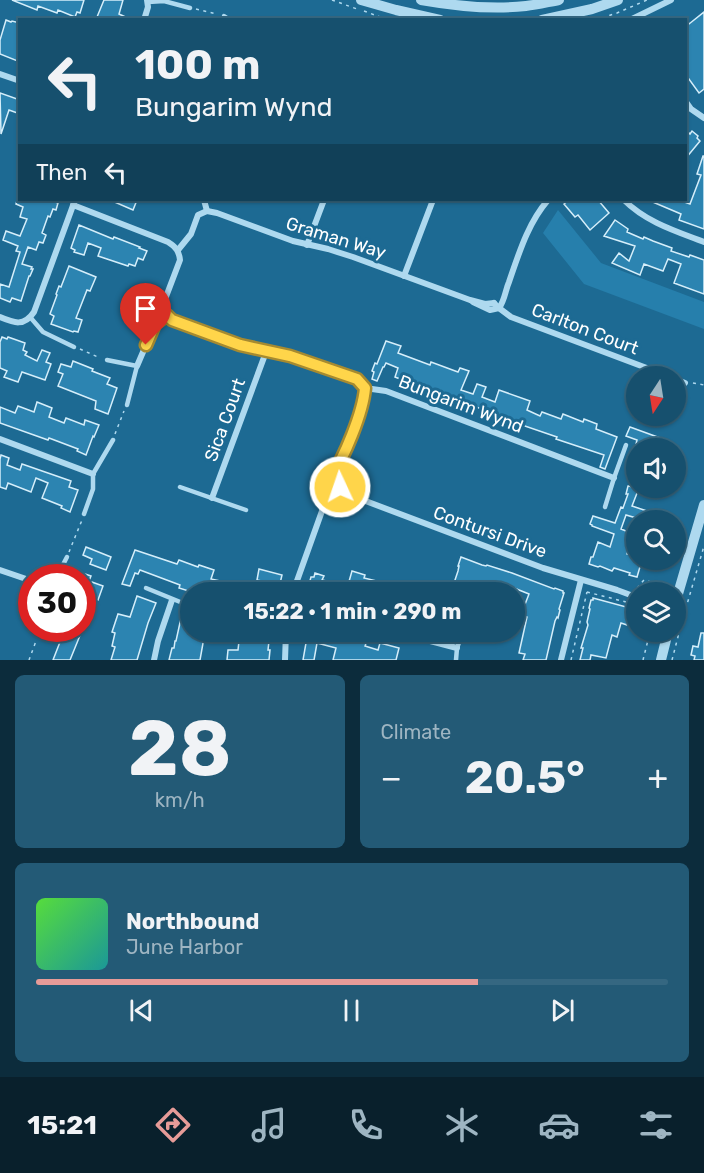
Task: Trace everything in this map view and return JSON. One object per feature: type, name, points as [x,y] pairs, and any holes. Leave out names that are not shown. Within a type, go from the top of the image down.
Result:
[{"type":"street","points":[[361,0],[431,18]]},
{"type":"street","points":[[421,0],[477,7],[525,6],[559,0]]},
{"type":"street","points":[[551,18],[592,9],[618,0]]},
{"type":"street","points":[[634,18],[671,0]]},
{"type":"street","points":[[145,18],[148,1]]},
{"type":"street","points":[[0,74],[18,80]]},
{"type":"street","points":[[687,104],[691,110],[704,118]]},
{"type":"street","points":[[178,250],[191,234],[198,215],[207,211],[204,201]]},
{"type":"street","points":[[307,245],[324,201]]},
{"type":"street","points":[[404,276],[433,201]]},
{"type":"street","points":[[497,306],[506,289],[531,224],[547,201]]},
{"type":"street","points":[[625,201],[657,224],[704,242]]},
{"type":"street","points":[[0,317],[14,323],[25,321],[30,317],[74,202],[168,242],[180,253],[180,260],[164,302],[167,315],[155,324],[137,366]]},
{"type":"street","name":"Graman Way","points":[[207,211],[292,241],[341,253],[470,300],[497,306]]},
{"type":"street","name":"Carlton Court","points":[[497,306],[511,317],[641,366]]},
{"type":"street","name":"Bungarim Wynd","points":[[167,315],[172,320],[240,345],[290,356],[357,379],[365,388],[386,391],[614,477]]},
{"type":"street","name":"Sica Court","points":[[212,498],[266,352]]},
{"type":"street","points":[[297,582],[322,511],[324,495],[321,490],[322,484],[330,479],[339,465],[364,401],[365,388]]},
{"type":"street","points":[[0,439],[93,474]]},
{"type":"street","points":[[322,511],[334,497],[339,485],[339,465]]},
{"type":"street","points":[[330,479],[339,485]]},
{"type":"street","name":"Contursi Drive","points":[[339,485],[355,497],[543,568],[626,594]]},
{"type":"street","points":[[324,495],[334,497]]},
{"type":"street","name":"Contursi Drive","points":[[334,497],[355,497]]},
{"type":"street","points":[[681,582],[704,505]]},
{"type":"street","points":[[0,570],[18,576]]},
{"type":"street","points":[[561,660],[580,580]]},
{"type":"street","points":[[154,660],[172,600]]},
{"type":"street","points":[[285,660],[286,642]]},
{"type":"street","points":[[434,642],[457,648]]},
{"type":"street","points":[[661,660],[666,642]]},
{"type":"lane","points":[[148,1],[164,1],[190,8]]},
{"type":"lane","points":[[30,317],[43,332],[74,347]]},
{"type":"lane","points":[[107,360],[137,366],[127,405]]},
{"type":"lane","points":[[84,514],[93,489],[93,474],[113,440]]},
{"type":"lane","points":[[605,507],[626,445]]},
{"type":"lane","points":[[180,486],[246,510]]},
{"type":"lane","points":[[63,564],[66,557]]},
{"type":"lane","points":[[146,588],[180,603]]},
{"type":"lane","points":[[456,660],[459,642]]},
{"type":"path","points":[[601,18],[647,0]]},
{"type":"path","points":[[190,8],[224,16]]},
{"type":"path","points":[[74,347],[107,360]]},
{"type":"path","points":[[686,383],[704,385]]},
{"type":"path","points":[[113,440],[127,405]]},
{"type":"path","points":[[66,557],[84,514]]},
{"type":"path","points":[[672,660],[704,546]]},
{"type":"path","points":[[570,660],[587,592],[626,596]]},
{"type":"path","points":[[29,660],[36,642]]},
{"type":"path","points":[[643,660],[648,642]]},
{"type":"shaded area","points":[[558,210],[601,263],[704,302],[704,329],[584,284],[543,233]]},
{"type":"building","points":[[12,0],[84,0],[80,13],[77,12],[75,17],[58,10],[57,13],[38,6],[37,10]]},
{"type":"building","points":[[104,0],[123,0],[119,14],[128,18],[97,17]]},
{"type":"building","points":[[704,12],[704,89],[699,93],[687,76],[687,21],[689,24]]},
{"type":"building","points":[[6,20],[18,22],[18,61],[0,54],[0,40]]},
{"type":"building","points":[[0,93],[18,99],[18,113],[9,110],[1,134]]},
{"type":"building","points":[[687,131],[690,134],[692,131],[700,141],[687,157]]},
{"type":"building","points":[[704,156],[704,229],[679,220],[681,214],[650,201],[682,201],[690,204],[701,175],[697,174]]},
{"type":"building","points":[[18,197],[18,201],[56,201],[58,203],[56,210],[53,209],[50,217],[48,216],[42,233],[46,235],[43,243],[39,242],[36,250],[28,247],[22,264],[33,269],[21,301],[12,298],[10,302],[0,298],[0,284],[9,287],[20,252],[16,251],[18,246],[3,240],[6,231],[20,236],[27,219],[20,217],[23,207],[16,204]]},
{"type":"building","points":[[112,201],[137,201],[133,210]]},
{"type":"building","points":[[568,201],[599,201],[609,213],[590,230],[578,215],[575,217],[564,204]]},
{"type":"building","points":[[615,220],[628,229],[627,232],[672,248],[671,251],[704,260],[704,294],[674,283],[681,264],[668,259],[663,271],[644,264],[640,275],[612,263],[619,253],[629,261],[635,246],[604,236]]},
{"type":"building","points":[[79,225],[140,247],[147,251],[143,260],[138,258],[135,266],[129,264],[128,266],[98,256],[101,248],[88,243],[84,255],[74,252],[75,250],[71,248]]},
{"type":"building","points":[[69,266],[96,277],[90,291],[87,290],[76,318],[82,320],[78,332],[51,324],[54,316],[50,314],[56,294]]},
{"type":"building","points":[[2,337],[25,343],[23,350],[27,352],[25,355],[37,361],[42,350],[50,353],[46,362],[51,364],[45,380],[22,372],[18,382],[4,377],[7,371],[0,368]]},
{"type":"building","points":[[386,341],[401,346],[398,353],[430,365],[431,362],[458,372],[460,368],[469,371],[461,390],[473,394],[477,384],[486,387],[482,397],[495,402],[499,390],[530,401],[527,410],[540,416],[542,412],[561,419],[563,414],[583,422],[584,419],[597,424],[596,429],[617,437],[605,469],[600,467],[604,455],[556,439],[557,437],[500,416],[500,418],[491,415],[492,413],[472,404],[459,399],[458,402],[395,377],[398,368],[386,363],[377,381],[372,379],[374,372],[372,371]]},
{"type":"building","points":[[73,361],[110,378],[107,384],[117,388],[108,414],[95,409],[96,401],[58,386],[63,374],[58,372],[61,364],[71,367]]},
{"type":"building","points":[[37,402],[52,408],[49,417],[64,423],[66,418],[84,425],[85,420],[99,425],[86,455],[77,451],[78,449],[49,438],[48,440],[0,423],[0,407],[15,413],[18,406],[34,412]]},
{"type":"building","points":[[630,427],[660,438],[632,438],[626,436]]},
{"type":"building","points":[[1,455],[9,458],[7,465],[20,470],[22,464],[71,481],[69,487],[78,490],[70,512],[42,498],[48,483],[36,478],[31,492],[8,483],[6,489],[0,487]]},
{"type":"building","points":[[627,498],[635,498],[632,506],[644,510],[626,510],[621,529],[626,531],[626,570],[639,570],[637,577],[614,568],[612,571],[589,564],[598,542],[610,547],[614,534],[592,526],[590,524],[593,516],[615,523],[621,507],[623,508]]},
{"type":"building","points":[[86,547],[111,557],[106,570],[96,566],[96,564],[90,564],[92,559],[83,555]]},
{"type":"building","points":[[135,550],[177,564],[179,560],[214,570],[211,579],[225,582],[180,582],[180,585],[140,570],[138,574],[135,573],[130,586],[122,584]]},
{"type":"building","points":[[461,557],[563,591],[546,660],[523,660],[525,654],[519,653],[521,642],[525,642],[527,617],[525,616],[525,604],[529,594],[525,592],[525,582],[454,582]]},
{"type":"building","points":[[259,569],[282,575],[280,582],[257,580]]},
{"type":"building","points":[[352,571],[365,575],[364,578],[381,582],[349,582]]},
{"type":"building","points":[[315,573],[324,576],[322,580],[327,582],[310,582],[311,577],[314,577]]},
{"type":"building","points":[[96,584],[103,586],[98,600],[96,599]]},
{"type":"building","points":[[137,596],[156,603],[137,660],[111,660],[115,647],[112,646],[115,633],[112,632],[118,614],[130,617]]},
{"type":"building","points":[[593,598],[626,607],[626,625],[621,623],[617,637],[612,635],[606,658],[591,655],[590,660],[580,660],[588,625],[589,608]]},
{"type":"building","points":[[180,623],[180,642],[203,642],[200,660],[169,660]]},
{"type":"building","points":[[701,633],[704,633],[704,660],[694,660],[695,656],[691,655],[693,646],[698,647]]},
{"type":"building","points":[[60,642],[77,642],[70,660],[53,660]]},
{"type":"building","points":[[239,642],[269,642],[269,660],[227,660],[228,650],[238,650]]},
{"type":"building","points":[[304,642],[366,642],[365,646],[378,650],[380,643],[399,648],[396,660],[333,660],[336,648],[317,643],[314,660],[303,660],[306,643]]},
{"type":"route","points":[[146,345],[155,324],[167,315],[172,320],[240,345],[290,356],[357,379],[365,388],[364,401],[339,465],[330,479],[338,482],[340,487]]}]
